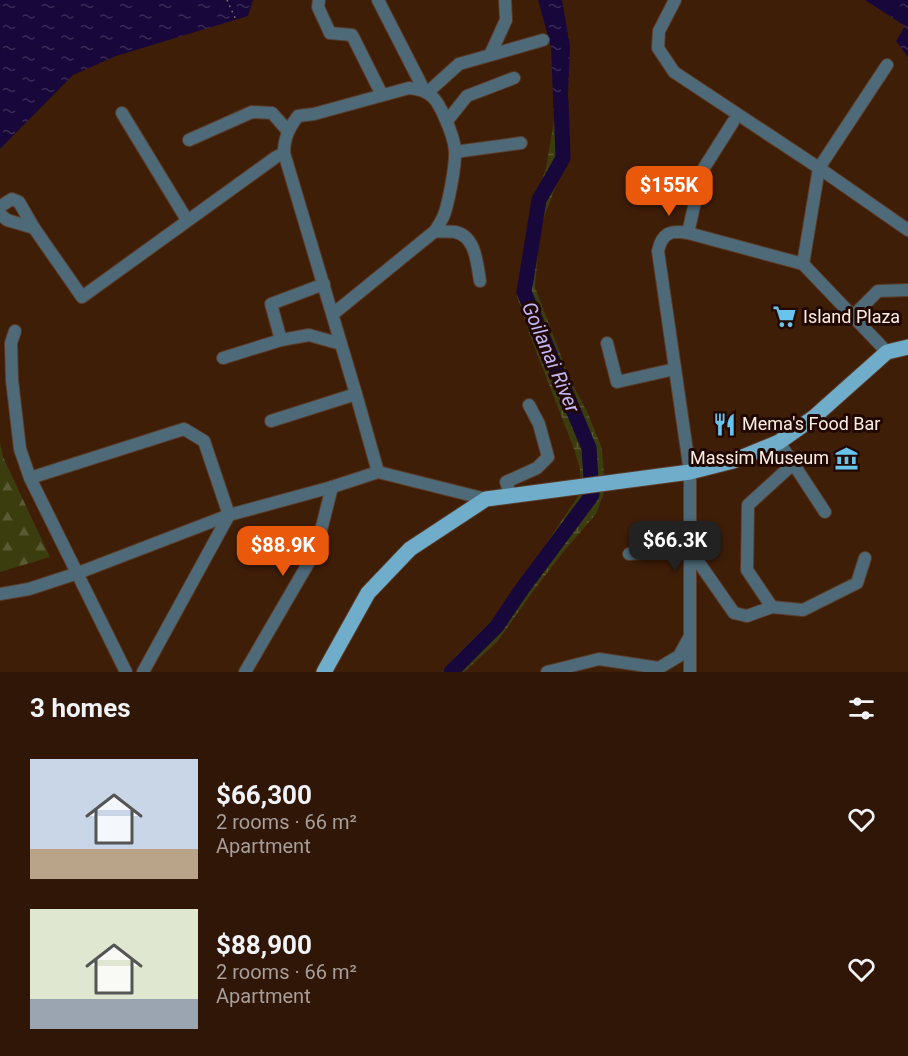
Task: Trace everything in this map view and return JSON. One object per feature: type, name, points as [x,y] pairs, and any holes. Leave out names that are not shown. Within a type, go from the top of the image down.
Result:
[{"type":"main road","points":[[324,672],[368,593],[410,549],[486,499],[690,472],[733,461],[779,442],[813,418],[886,351],[908,347]]},
{"type":"street","points":[[319,0],[318,7],[330,33],[352,35],[382,95]]},
{"type":"street","points":[[333,314],[435,231],[445,213],[451,182],[455,152],[447,121],[443,112],[426,91],[378,0]]},
{"type":"street","points":[[490,55],[506,20],[505,0]]},
{"type":"street","points":[[675,0],[659,31],[658,48],[674,72],[908,230]]},
{"type":"street","points":[[378,472],[284,153],[284,142],[288,130],[298,116],[314,114],[409,88],[426,91],[459,64],[543,40]]},
{"type":"street","points":[[803,264],[819,168],[887,65]]},
{"type":"street","points":[[447,121],[467,96],[514,78]]},
{"type":"street","points":[[189,140],[252,112],[272,113],[288,130]]},
{"type":"street","points":[[122,113],[187,220]]},
{"type":"street","points":[[688,233],[702,171],[734,122]]},
{"type":"street","points":[[455,152],[521,143]]},
{"type":"street","points":[[0,208],[12,199],[19,202],[34,228],[82,297],[284,153]]},
{"type":"street","points":[[0,214],[7,220],[34,228]]},
{"type":"street","points":[[435,231],[456,232],[466,237],[474,250],[480,281]]},
{"type":"street","points":[[690,672],[690,472],[658,251],[660,244],[669,233],[676,231],[803,264],[886,351]]},
{"type":"street","points":[[281,340],[271,304],[324,284]]},
{"type":"street","points":[[852,317],[878,291],[908,290]]},
{"type":"street","points":[[15,331],[11,343],[12,380],[20,449],[30,478],[126,672]]},
{"type":"street","points":[[223,358],[281,340],[309,335],[341,344]]},
{"type":"street","points":[[607,343],[617,382],[675,369]]},
{"type":"street","points":[[271,421],[356,394]]},
{"type":"street","points":[[511,496],[506,482],[537,468],[548,457],[539,424],[529,405]]},
{"type":"street","points":[[30,478],[184,429],[204,441],[229,515],[143,672]]},
{"type":"street","points":[[779,442],[825,512]]},
{"type":"street","points":[[772,608],[747,570],[748,505],[793,464]]},
{"type":"street","points":[[0,594],[29,589],[78,573],[229,515],[378,472],[486,499]]},
{"type":"street","points":[[245,672],[316,550],[332,487]]},
{"type":"street","points":[[690,550],[734,613],[747,616],[772,608],[803,610],[857,583],[865,558]]},
{"type":"street","points":[[629,554],[690,550]]},
{"type":"street","points":[[547,672],[599,659],[659,668],[679,656],[690,635]]},
{"type":"path","points":[[227,0],[236,20]]},
{"type":"green space","points":[[554,121],[567,121],[567,156],[540,228],[535,287],[570,380],[587,411],[602,449],[605,490],[596,514],[564,551],[497,642],[464,672],[442,672],[494,618],[581,492],[580,469],[574,449],[517,296],[531,213],[546,168]]},
{"type":"green space","points":[[0,442],[3,457],[50,557],[0,572]]},
{"type":"water","points":[[0,0],[253,0],[248,16],[116,56],[73,75],[0,149]]},
{"type":"water","points":[[538,0],[562,0],[570,46],[567,121],[554,121],[551,47]]},
{"type":"water","points":[[865,0],[908,0],[908,57],[896,41],[905,26]]},
{"type":"waterway","name":"Goilanai River","points":[[451,672],[497,626],[592,495],[589,448],[524,292],[539,200],[563,158],[561,100]]},
{"type":"place","name":"Island Plaza","points":[[785,317]]},
{"type":"place","name":"Mema's Food Bar","points":[[724,424]]},
{"type":"place","name":"Massim Museum","points":[[847,458]]}]
